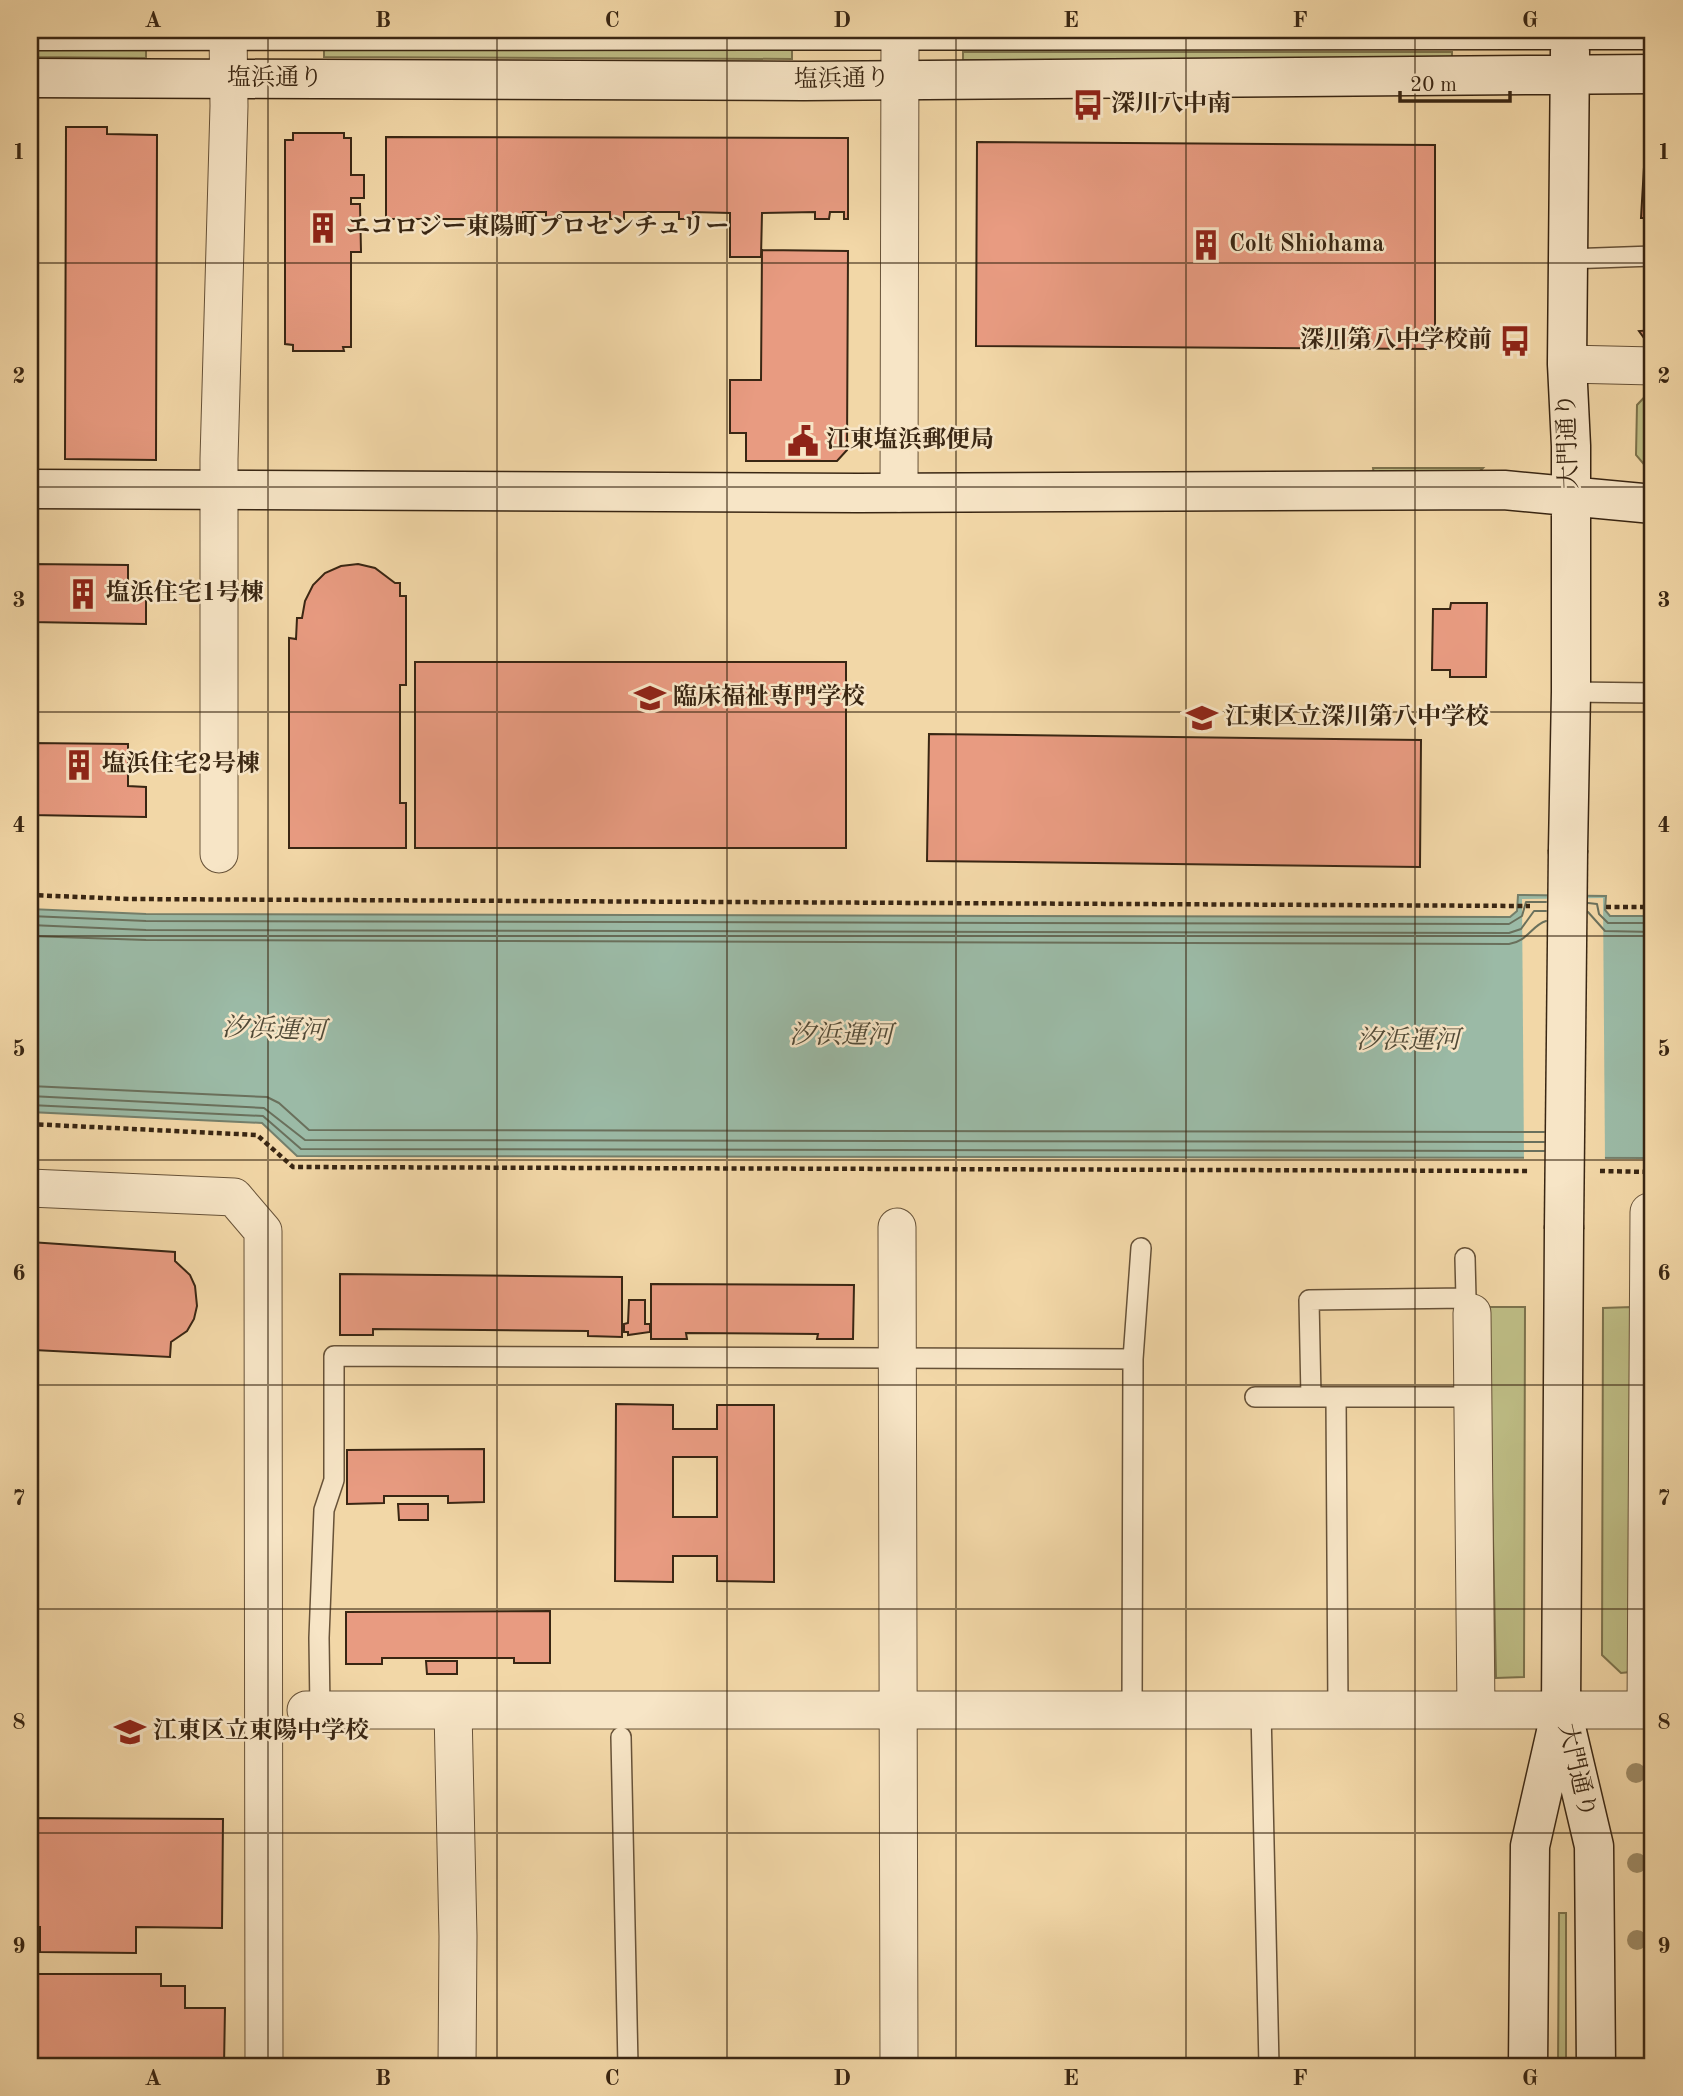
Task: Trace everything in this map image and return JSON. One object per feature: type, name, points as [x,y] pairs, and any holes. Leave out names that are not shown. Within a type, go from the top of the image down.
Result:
[{"type":"street","name":"塩浜通り","points":[[30,31],[1653,30]]},
{"type":"street","name":"大門通り","points":[[1528,2066],[1530,1846],[1562,1710],[1564,1229],[1571,692],[1571,496],[1567,364],[1570,31]]},
{"type":"street","points":[[219,854],[219,491],[228,32]]},
{"type":"street","points":[[899,493],[900,32]]},
{"type":"street","name":"塩浜通り","points":[[30,78],[901,79],[1653,75]]},
{"type":"street","points":[[1567,364],[1653,366]]},
{"type":"street","points":[[30,489],[899,493],[1504,489],[1653,504]]},
{"type":"street","points":[[30,1188],[234,1197],[263,1231],[264,2066]]},
{"type":"street","points":[[313,1710],[1650,1710],[1649,1212]]},
{"type":"street","points":[[897,1227],[900,1357],[899,2066]]},
{"type":"street","points":[[1469,1306],[1473,1397],[1476,1710]]},
{"type":"street","points":[[453,1710],[458,1936],[457,2066]]},
{"type":"street","name":"大門通り","points":[[1562,1710],[1594,1846],[1596,2066]]},
{"type":"lane","points":[[1567,259],[1653,256]]},
{"type":"lane","points":[[1571,692],[1653,693]]},
{"type":"lane","points":[[1132,1710],[1133,1359],[1141,1248]]},
{"type":"lane","points":[[1311,1397],[1309,1300],[1469,1306],[1465,1258]]},
{"type":"lane","points":[[313,1710],[324,1510],[334,1480],[334,1356],[1133,1359]]},
{"type":"lane","points":[[1255,1397],[1473,1397]]},
{"type":"lane","points":[[1336,1397],[1339,1710]]},
{"type":"lane","points":[[1262,1710],[1269,2066]]},
{"type":"lane","points":[[621,1737],[628,2066]]},
{"type":"path","points":[[30,895],[129,899],[1541,906]]},
{"type":"path","points":[[1597,907],[1653,907]]},
{"type":"path","points":[[30,1124],[257,1135],[293,1167],[1542,1171]]},
{"type":"path","points":[[1598,1171],[1653,1172]]},
{"type":"shaded area","points":[[324,48],[792,50],[792,59],[324,57]]},
{"type":"shaded area","points":[[30,49],[146,49],[146,58],[30,57]]},
{"type":"shaded area","points":[[963,52],[1452,52],[1452,60],[963,60]]},
{"type":"shaded area","points":[[1653,388],[1653,475],[1636,455],[1637,405]]},
{"type":"shaded area","points":[[1373,468],[1483,468],[1476,475],[1374,475]]},
{"type":"shaded area","points":[[1488,1307],[1525,1307],[1524,1677],[1496,1678]]},
{"type":"shaded area","points":[[1631,1307],[1630,1672],[1621,1673],[1602,1655],[1603,1308]]},
{"type":"shaded area","points":[[1559,1913],[1566,1913],[1566,2066],[1558,2066]]},
{"type":"water","name":"汐浜運河","points":[[1518,895],[1606,896],[1605,910],[1610,916],[1653,916],[1653,1158],[297,1156],[262,1123],[30,1112],[30,909],[146,914],[1510,917],[1517,911]]},
{"type":"pier","points":[[1603,898],[1605,1161],[1524,1161],[1522,899]]},
{"type":"building","points":[[66,127],[107,127],[107,134],[157,135],[156,460],[65,459]]},
{"type":"building","name":"エコロジー東陽町プロセンチュリー","points":[[293,133],[344,133],[344,138],[351,138],[351,175],[364,175],[364,198],[351,198],[351,204],[360,204],[361,252],[351,252],[351,347],[343,347],[344,351],[293,351],[293,345],[285,344],[285,140],[293,140]]},
{"type":"building","points":[[386,137],[848,138],[848,219],[844,219],[844,212],[830,212],[829,219],[815,219],[815,212],[762,213],[761,257],[730,257],[730,213],[693,212],[694,219],[679,219],[679,212],[624,212],[624,219],[610,219],[610,212],[561,212],[561,219],[546,219],[546,212],[523,212],[523,219],[386,219]]},
{"type":"building","name":"Colt Shiohama","points":[[977,142],[1435,145],[1435,349],[976,346]]},
{"type":"building","points":[[1653,158],[1653,218],[1641,218],[1644,167]]},
{"type":"building","points":[[762,250],[848,251],[847,450],[837,461],[746,461],[746,433],[730,433],[730,380],[761,380]]},
{"type":"building","points":[[1653,330],[1653,345],[1649,345],[1639,331]]},
{"type":"building","points":[[1649,559],[1653,559],[1653,595],[1649,596]]},
{"type":"building","name":"塩浜住宅1号棟","points":[[30,564],[128,565],[128,594],[146,594],[146,624],[30,622]]},
{"type":"building","points":[[358,564],[375,568],[395,583],[400,583],[400,596],[406,596],[406,685],[400,685],[400,803],[406,803],[406,848],[289,848],[289,638],[296,639],[297,618],[302,618],[305,601],[313,585],[325,573],[341,566]]},
{"type":"building","points":[[1451,603],[1487,603],[1486,677],[1450,677],[1450,670],[1432,670],[1433,609],[1450,609]]},
{"type":"building","points":[[415,662],[846,662],[846,848],[415,848]]},
{"type":"building","points":[[929,734],[1421,740],[1420,867],[927,861]]},
{"type":"building","name":"塩浜住宅2号棟","points":[[30,743],[128,744],[128,786],[146,787],[146,817],[30,815]]},
{"type":"building","points":[[30,1242],[175,1252],[175,1261],[190,1275],[195,1286],[197,1306],[187,1331],[171,1342],[170,1357],[34,1350],[30,1353]]},
{"type":"building","points":[[340,1274],[622,1277],[622,1337],[588,1336],[588,1331],[373,1329],[373,1335],[340,1335]]},
{"type":"building","points":[[651,1284],[854,1285],[853,1339],[817,1339],[818,1334],[686,1333],[687,1339],[651,1339]]},
{"type":"building","points":[[629,1300],[645,1300],[645,1324],[650,1324],[650,1332],[628,1335],[628,1332],[624,1332],[624,1324],[628,1323]]},
{"type":"building","points":[[616,1404],[673,1405],[673,1429],[717,1429],[717,1405],[774,1405],[774,1582],[717,1581],[717,1556],[673,1556],[673,1582],[615,1581]],"holes":[[[673,1457],[717,1457],[717,1517],[673,1517]]]},
{"type":"building","points":[[484,1449],[484,1502],[448,1503],[448,1496],[384,1496],[384,1503],[347,1504],[347,1450]]},
{"type":"building","points":[[398,1504],[428,1504],[428,1520],[399,1520]]},
{"type":"building","points":[[550,1611],[550,1663],[514,1663],[514,1658],[382,1658],[382,1664],[346,1664],[346,1612]]},
{"type":"building","points":[[426,1661],[457,1661],[457,1674],[427,1674]]},
{"type":"building","points":[[30,1818],[223,1819],[222,1928],[136,1927],[136,1953],[40,1952],[40,1927],[30,1927]]},
{"type":"building","points":[[30,1974],[161,1974],[161,1986],[185,1986],[185,2008],[225,2008],[224,2066],[30,2066]]},
{"type":"place","name":"深川八中南","points":[[1088,105]]},
{"type":"place","name":"エコロジー東陽町プロセンチュリー","points":[[323,228]]},
{"type":"place","name":"Colt Shiohama","points":[[1206,245]]},
{"type":"place","name":"深川第八中学校前","points":[[1515,341]]},
{"type":"place","name":"江東塩浜郵便局","points":[[803,441]]},
{"type":"place","name":"塩浜住宅1号棟","points":[[83,594]]},
{"type":"place","name":"臨床福祉専門学校","points":[[650,698]]},
{"type":"place","name":"江東区立深川第八中学校","points":[[1202,718]]},
{"type":"place","name":"塩浜住宅2号棟","points":[[79,765]]},
{"type":"place","name":"江東区立東陽中学校","points":[[130,1732]]}]
